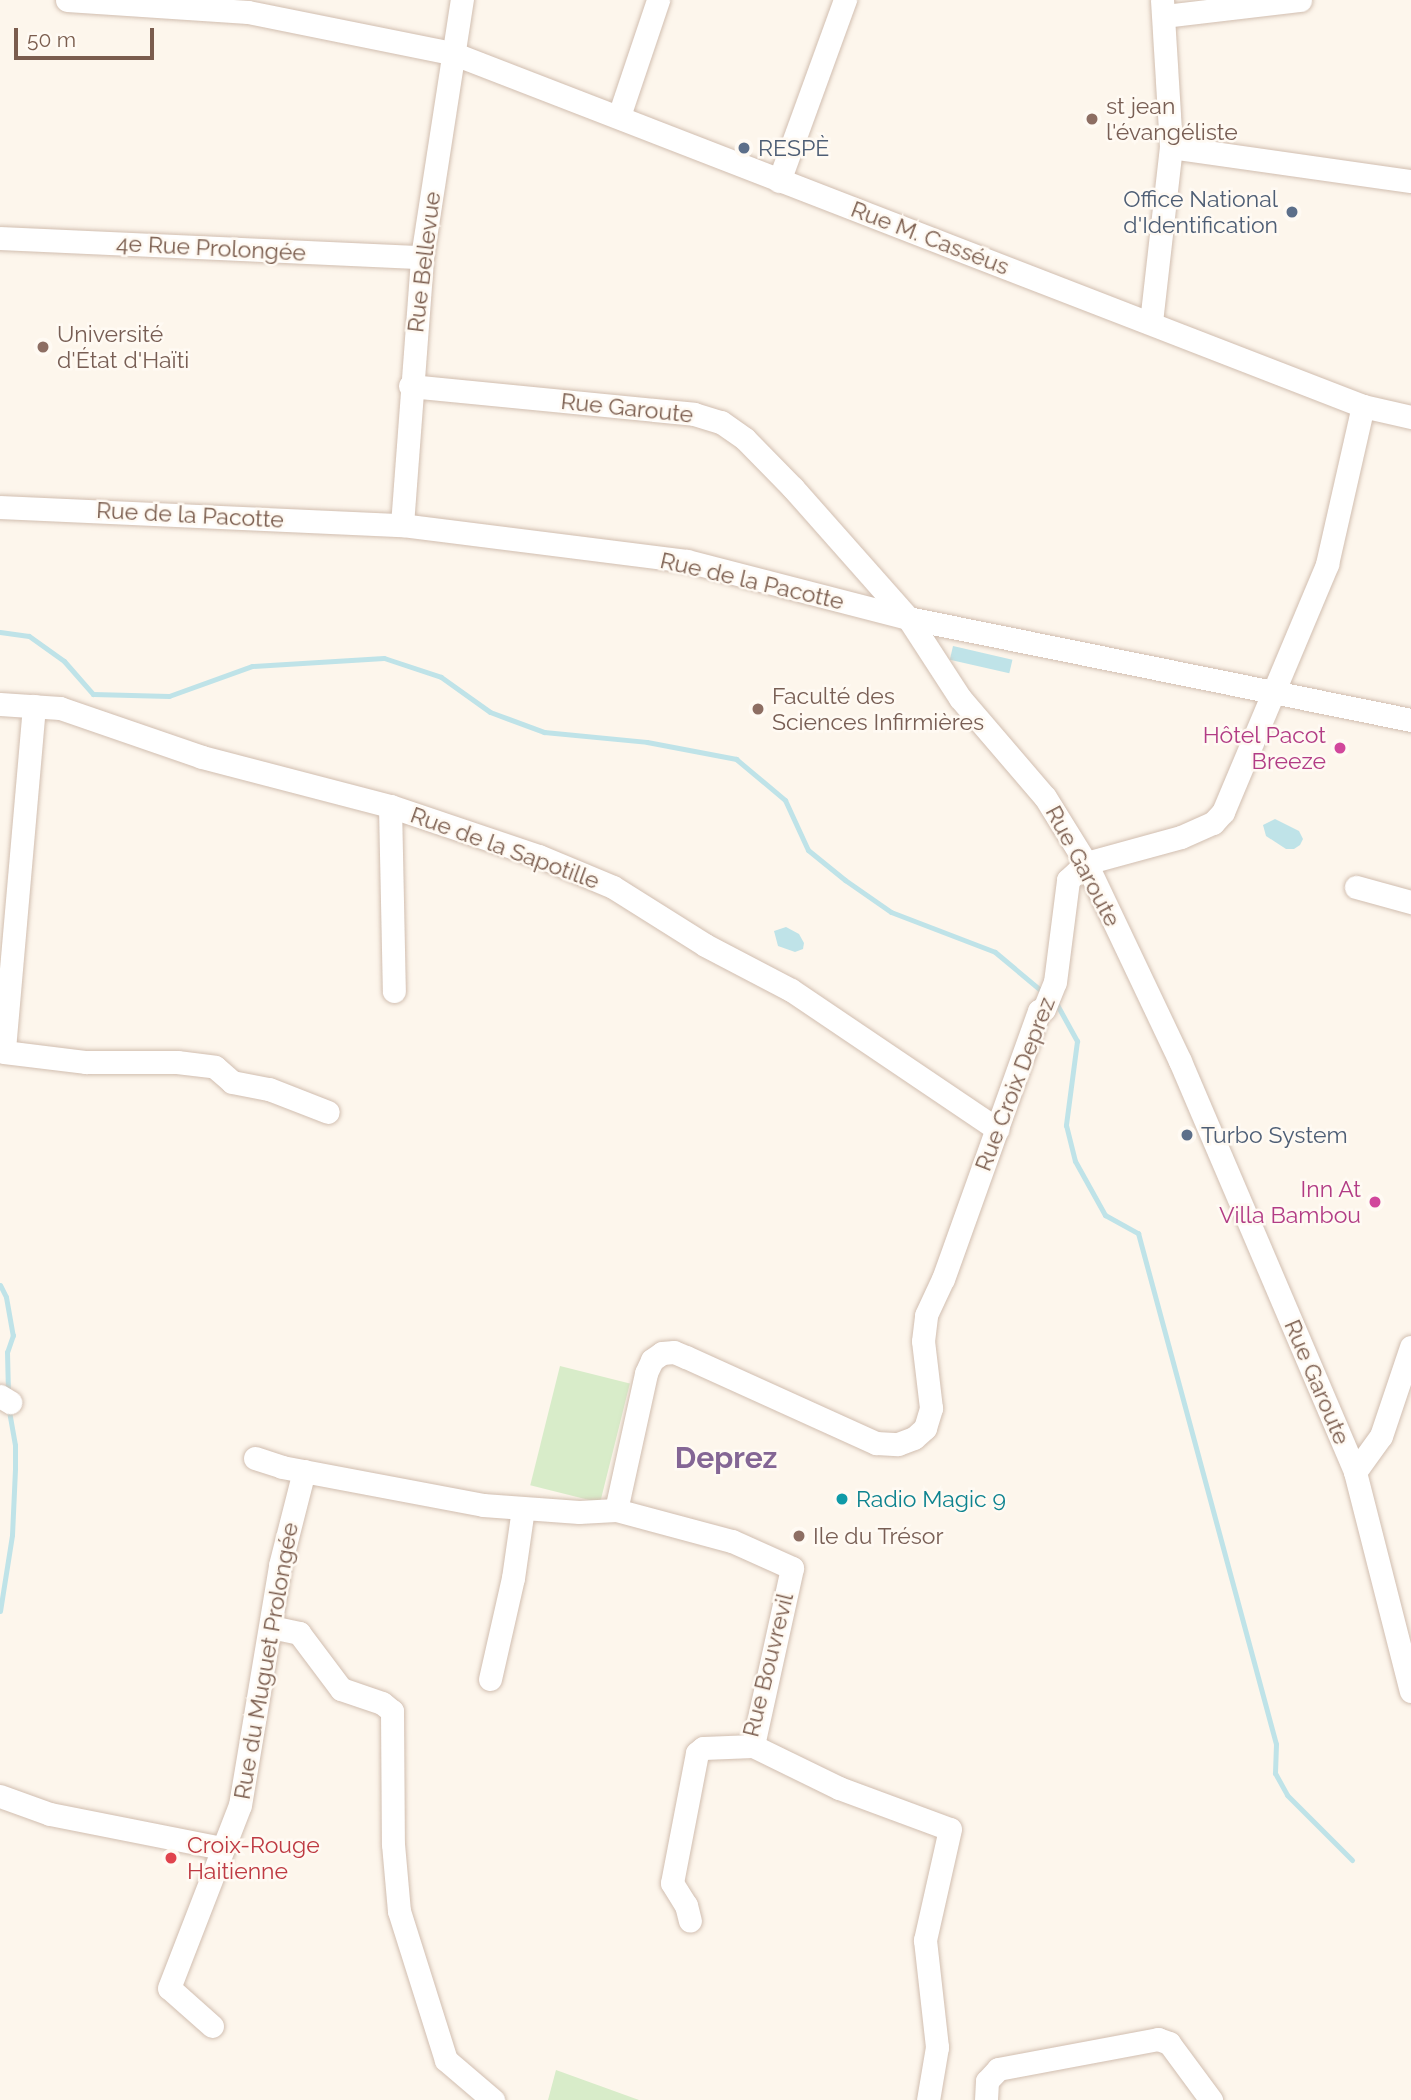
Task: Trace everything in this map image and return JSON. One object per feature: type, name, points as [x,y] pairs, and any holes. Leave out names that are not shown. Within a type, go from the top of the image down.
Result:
[{"type":"street","name":"Rue M. Casséus","points":[[67,0],[248,12],[452,53],[1363,406],[1411,417]]},
{"type":"street","name":"Rue Bellevue","points":[[402,525],[410,386],[422,257],[462,0]]},
{"type":"street","points":[[619,116],[658,0]]},
{"type":"street","points":[[779,181],[845,0]]},
{"type":"street","points":[[1151,322],[1171,147],[1163,8],[1300,0]]},
{"type":"street","points":[[1171,147],[1411,181]]},
{"type":"street","name":"4e Rue Prolongée","points":[[0,238],[422,257]]},
{"type":"street","name":"Rue Garoute","points":[[410,386],[694,414],[721,422],[745,439],[793,488],[908,618],[960,698],[1045,797],[1086,863],[1181,1061],[1355,1472],[1411,1691]]},
{"type":"street","points":[[1086,863],[1181,837],[1213,823],[1223,812],[1327,565],[1363,406]]},
{"type":"street","name":"Rue de la Pacotte","points":[[0,506],[402,525],[687,561],[908,618],[1411,720]]},
{"type":"street","name":"Rue de la Sapotille","points":[[0,704],[60,708],[202,757],[323,786],[390,806],[539,856],[613,887],[705,944],[791,990],[997,1129]]},
{"type":"street","points":[[34,706],[4,1052],[86,1062],[177,1062],[215,1067],[232,1082],[269,1089],[328,1112]]},
{"type":"street","points":[[390,806],[394,991]]},
{"type":"street","name":"Rue Croix Deprez","points":[[616,1510],[646,1373],[652,1360],[662,1353],[674,1352],[686,1357],[876,1443],[898,1444],[914,1438],[925,1428],[931,1408],[923,1341],[926,1315],[1039,1011],[1044,1009],[1062,946],[1065,890],[1073,873],[1086,863]]},
{"type":"street","points":[[1356,887],[1411,902]]},
{"type":"street","points":[[1355,1472],[1381,1436],[1411,1348]]},
{"type":"street","points":[[255,1458],[304,1471],[482,1504],[523,1509],[616,1510]]},
{"type":"street","name":"Rue du Muguet Prolongée","points":[[212,2026],[169,1988],[222,1849],[228,1845],[240,1805],[280,1565],[304,1471]]},
{"type":"street","points":[[490,1679],[513,1578],[523,1509]]},
{"type":"street","name":"Rue Bouvrevil","points":[[616,1510],[732,1541],[792,1568],[753,1746],[703,1748],[697,1753],[672,1883],[686,1905],[690,1921]]},
{"type":"street","points":[[271,1627],[299,1633],[341,1689],[382,1703],[392,1711],[393,1844],[399,1911],[446,2060],[493,2100]]},
{"type":"street","points":[[753,1746],[839,1788],[950,1829],[925,1940],[937,2047],[929,2100]]},
{"type":"street","points":[[0,1796],[50,1814],[222,1849]]},
{"type":"street","points":[[986,2100],[987,2081],[998,2069],[1158,2039],[1169,2043],[1211,2100]]},
{"type":"green space","points":[[560,1366],[630,1383],[600,1503],[530,1485]]},
{"type":"green space","points":[[556,2070],[639,2100],[548,2100]]},
{"type":"water","points":[[953,646],[1012,660],[1009,673],[950,660]]},
{"type":"water","points":[[1275,819],[1299,831],[1303,839],[1300,845],[1294,849],[1286,849],[1266,836],[1263,825]]},
{"type":"water","points":[[786,927],[799,934],[804,943],[803,949],[795,952],[778,946],[774,931]]},
{"type":"waterway","points":[[0,632],[29,636],[64,661],[93,694],[169,696],[252,666],[384,658],[441,677],[490,712],[544,732],[647,742],[736,759],[785,800],[808,850],[845,880],[891,912],[995,952],[1044,993]]},
{"type":"waterway","points":[[1055,1001],[1077,1041],[1066,1125],[1075,1161],[1105,1215],[1138,1233],[1276,1744],[1275,1773],[1287,1795],[1352,1860]]},
{"type":"waterway","points":[[0,1285],[6,1297],[13,1335],[7,1352],[8,1393]]},
{"type":"waterway","points":[[0,1611],[12,1535],[15,1468],[15,1445],[8,1406]]},
{"type":"place","name":"st jean l'évangéliste","points":[[1092,119]]},
{"type":"place","name":"RESPÈ","points":[[744,148]]},
{"type":"place","name":"Office National d'Identification","points":[[1292,212]]},
{"type":"place","name":"Université d'État d'Haïti","points":[[43,347]]},
{"type":"place","name":"Faculté des Sciences Infirmières","points":[[758,709]]},
{"type":"place","name":"Hôtel Pacot Breeze","points":[[1340,748]]},
{"type":"place","name":"Turbo System","points":[[1187,1135]]},
{"type":"place","name":"Inn At Villa Bambou","points":[[1375,1202]]},
{"type":"place","name":"Radio Magic 9","points":[[842,1499]]},
{"type":"place","name":"Ile du Trésor","points":[[799,1536]]},
{"type":"place","name":"Croix-Rouge Haitienne","points":[[171,1858]]},
{"type":"district","name":"Deprez","points":[[726,1458]]}]
